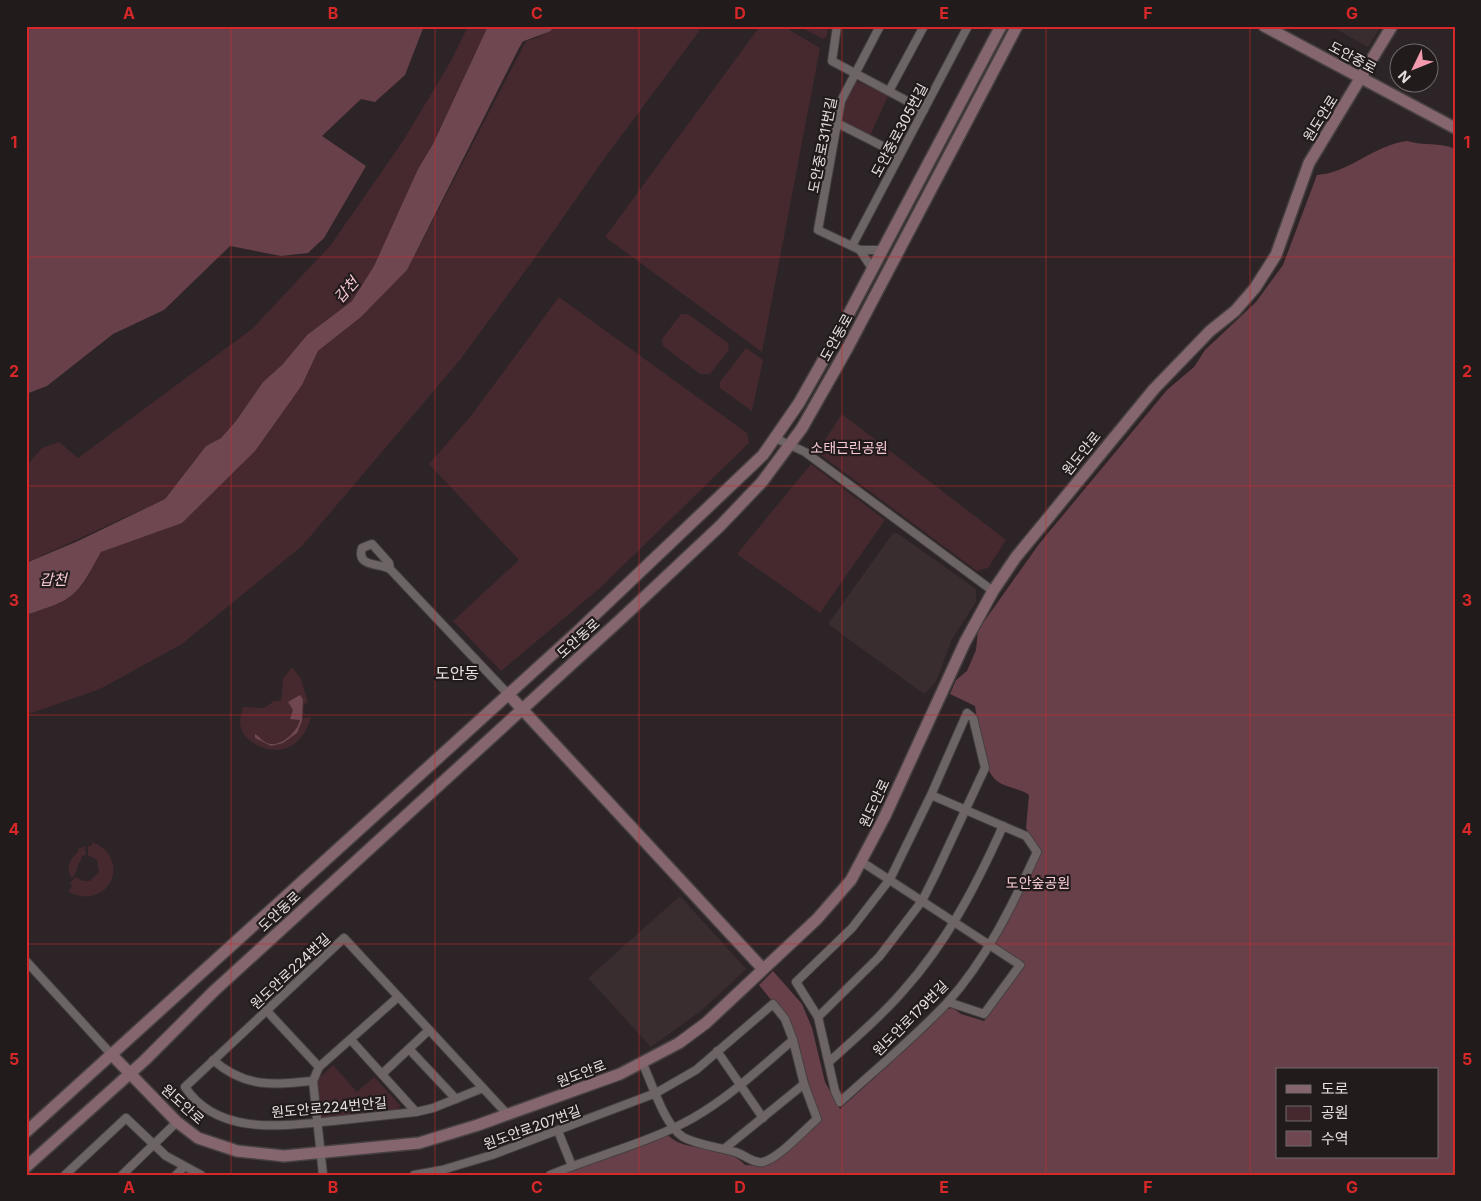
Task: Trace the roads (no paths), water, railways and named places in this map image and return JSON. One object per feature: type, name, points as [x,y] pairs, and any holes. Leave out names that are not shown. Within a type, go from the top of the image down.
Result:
[{"type":"main road","name":"도안동로","points":[[26,1132],[508,694],[745,474],[775,438],[799,402],[873,270],[1001,26]]},
{"type":"main road","name":"도안동로","points":[[26,1167],[129,1072],[145,1060],[214,992],[720,526],[762,482],[791,444],[852,339],[1017,26]]},
{"type":"main road","name":"도안중로","points":[[1264,26],[1455,128]]},
{"type":"main road","name":"원도안로","points":[[112,1055],[176,1122],[198,1138],[237,1152],[284,1156],[419,1142],[566,1095],[643,1064],[680,1044],[706,1023],[826,910],[851,880],[862,862],[965,642],[993,592],[1016,557],[1148,396],[1187,354],[1235,311],[1255,288],[1276,255],[1309,162],[1392,26]]},
{"type":"main road","points":[[508,694],[763,969]]},
{"type":"street","points":[[837,26],[832,61],[924,110]]},
{"type":"street","name":"도안중로311번길","points":[[856,248],[818,230],[841,101],[880,26]]},
{"type":"street","name":"도안중로305번길","points":[[890,92],[924,26]]},
{"type":"street","name":"도안중로305번길","points":[[856,248],[900,155],[968,26]]},
{"type":"street","points":[[837,124],[900,155]]},
{"type":"street","points":[[856,248],[883,250]]},
{"type":"street","points":[[856,248],[873,270]]},
{"type":"street","points":[[775,438],[805,452],[993,592]]},
{"type":"street","points":[[390,569],[508,694]]},
{"type":"street","points":[[818,1017],[879,957],[922,901],[985,768],[974,718],[967,712],[931,795],[890,879],[852,928],[796,982],[818,1017],[829,1062]]},
{"type":"street","name":"원도안로179번길","points":[[931,795],[965,810],[1003,826],[1026,836],[1036,852],[1012,905],[989,945],[948,1002],[840,1102],[835,1091],[829,1062],[903,992],[938,949],[955,923],[1003,826]]},
{"type":"street","points":[[862,862],[1020,965],[984,1014],[948,1002]]},
{"type":"street","name":"원도안로224번길","points":[[185,1087],[344,938],[508,1115]]},
{"type":"street","points":[[26,960],[112,1055]]},
{"type":"street","points":[[323,1175],[312,1081],[319,1067],[398,997]]},
{"type":"street","name":"원도안로207번길","points":[[414,1175],[429,1174],[492,1155],[656,1093],[696,1070],[773,1004],[785,1019],[793,1040],[804,1084],[817,1119],[780,1152],[762,1162],[754,1162],[741,1154],[685,1138],[673,1129]]},
{"type":"street","points":[[266,1010],[319,1067]]},
{"type":"street","points":[[382,1074],[429,1030]]},
{"type":"street","points":[[351,1040],[416,1112]]},
{"type":"street","points":[[550,1175],[673,1129],[706,1110],[742,1085],[793,1040]]},
{"type":"street","points":[[409,1049],[456,1099]]},
{"type":"street","points":[[717,1051],[763,1118]]},
{"type":"street","points":[[213,1060],[233,1075],[258,1083],[272,1085],[312,1081]]},
{"type":"street","points":[[643,1064],[673,1129]]},
{"type":"street","points":[[724,1149],[804,1084]]},
{"type":"street","name":"원도안로224번안길","points":[[185,1087],[190,1095],[205,1107],[224,1118],[243,1123],[289,1126],[416,1112],[483,1088]]},
{"type":"street","points":[[65,1175],[126,1118],[153,1146],[184,1167],[201,1175]]},
{"type":"street","points":[[122,1175],[176,1122]]},
{"type":"street","points":[[558,1131],[572,1166]]},
{"type":"street","points":[[176,1175],[184,1167]]},
{"type":"water","name":"갑천","points":[[488,26],[532,26],[519,48],[407,270],[361,317],[318,351],[302,385],[255,451],[182,523],[101,552],[86,579],[72,595],[55,605],[26,615],[26,563],[78,541],[165,499],[206,446],[221,438],[236,421],[263,382],[282,365],[307,335],[352,301],[374,266],[418,169],[433,144]]},
{"type":"water","points":[[300,695],[303,699],[302,721],[297,733],[283,743],[271,746],[255,738],[255,734],[265,742],[276,744],[291,735],[300,720],[290,719],[293,710],[288,702]]},
{"type":"waterway","points":[[511,34],[520,36],[547,26]]},
{"type":"district","name":"도안동","points":[[457,673]]},
{"type":"park label","name":"소태근린공원","points":[[849,447]]},
{"type":"park label","name":"도안숲공원","points":[[1038,882]]}]
